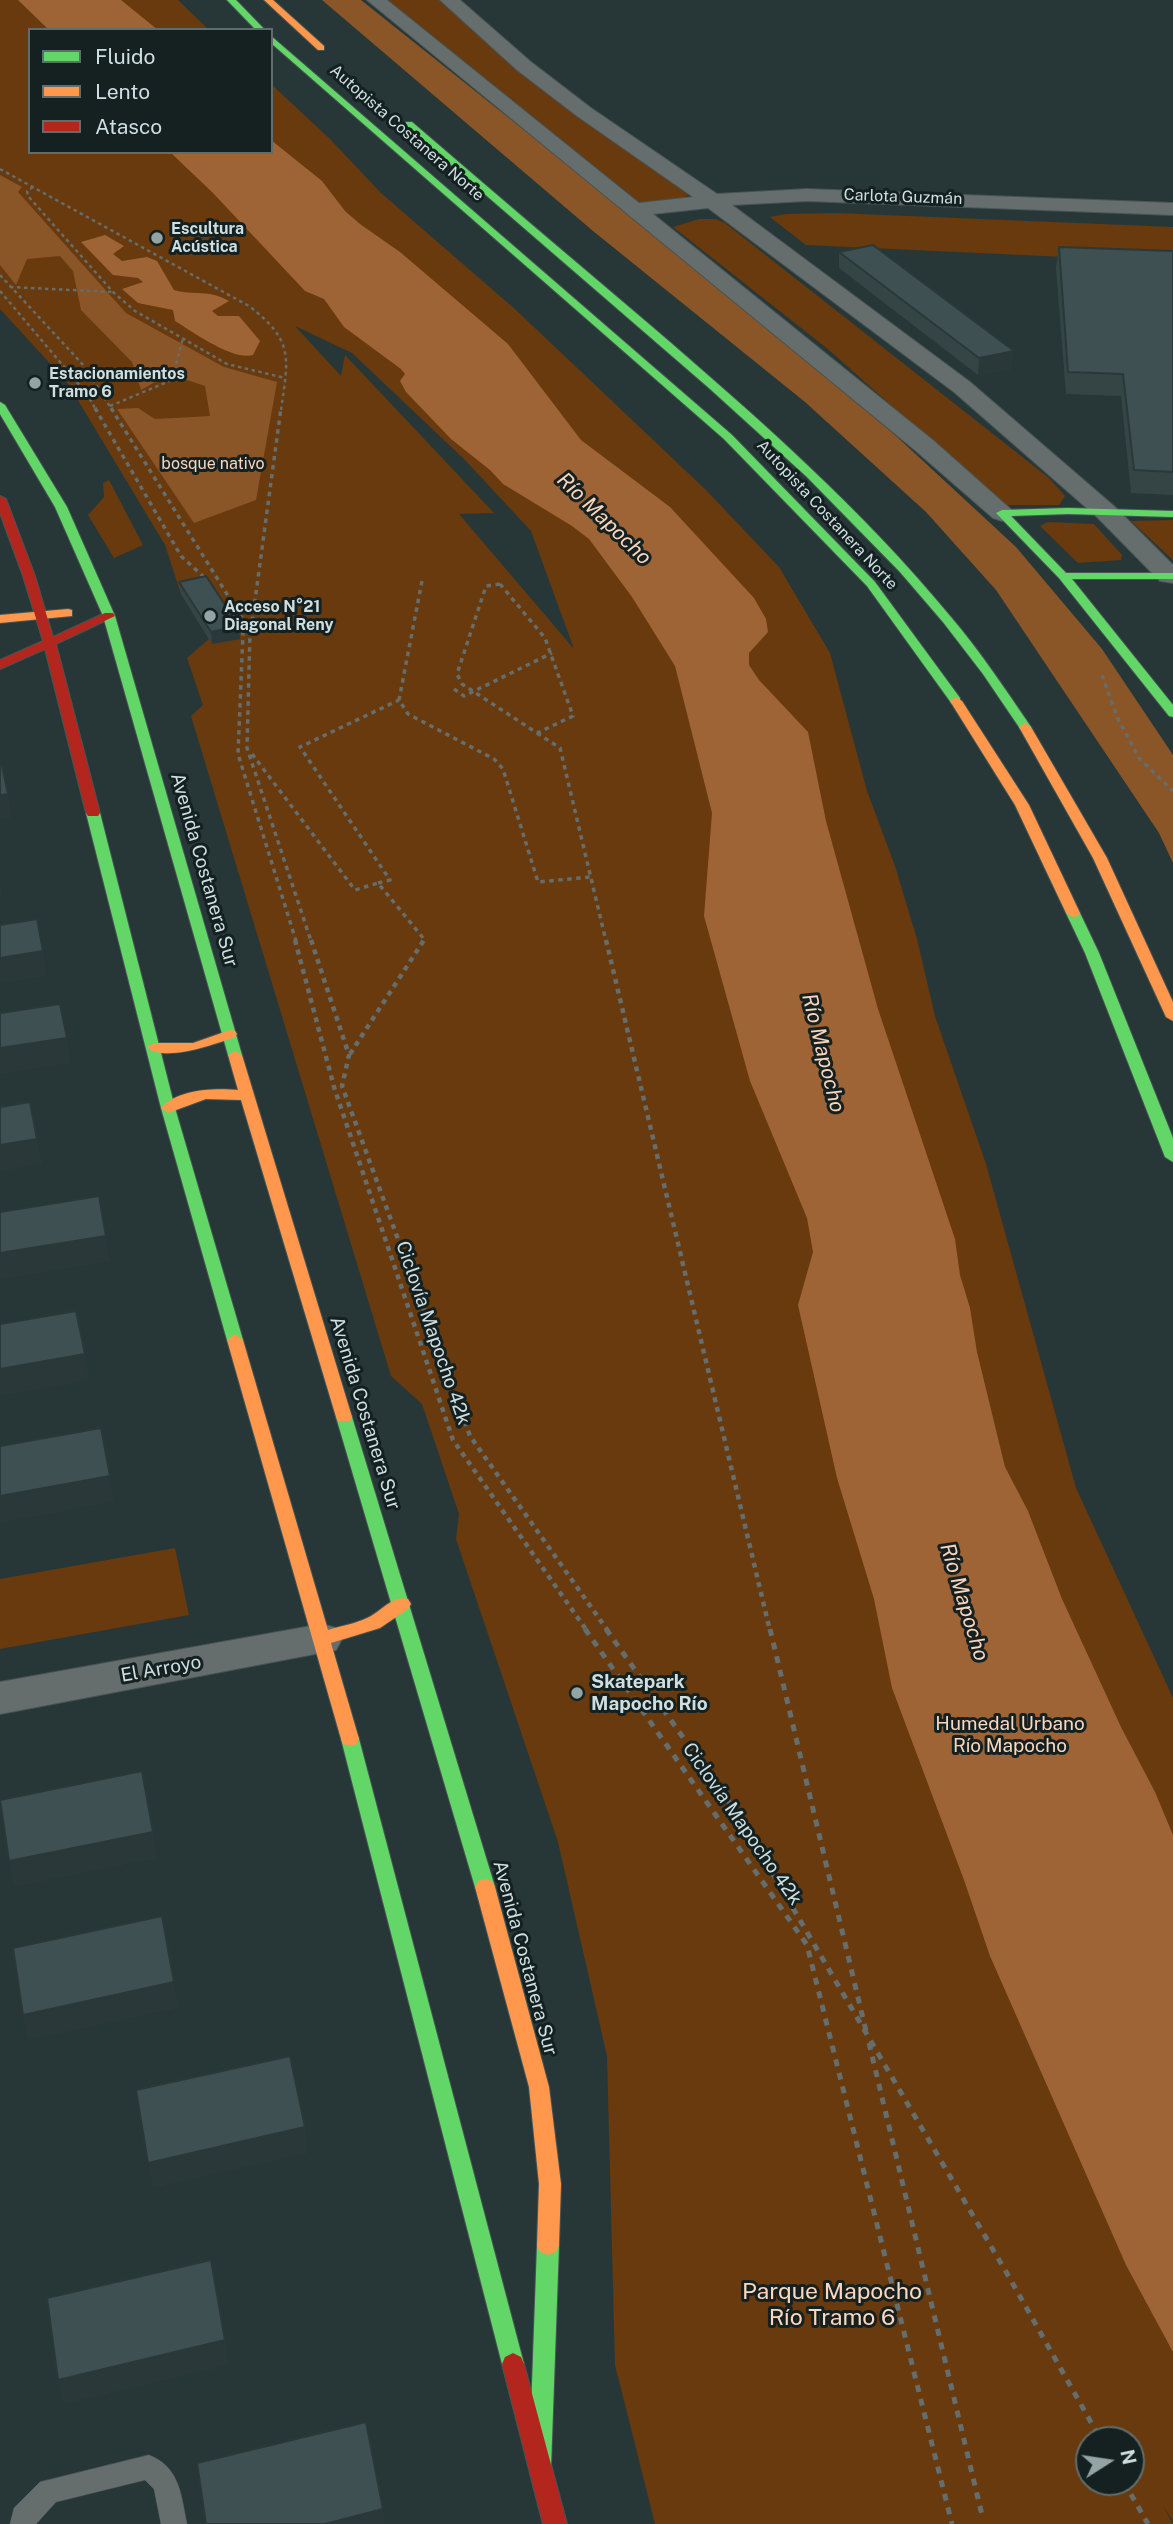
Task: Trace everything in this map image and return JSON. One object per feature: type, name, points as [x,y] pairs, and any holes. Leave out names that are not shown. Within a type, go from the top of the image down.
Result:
[{"type":"main road","points":[[231,0],[259,28]]},
{"type":"main road","name":"Autopista Costanera Norte","points":[[268,0],[334,60]]},
{"type":"main road","name":"Autopista Costanera Norte","points":[[273,40],[728,437],[807,515],[894,613],[978,732],[1022,805],[1092,953],[1173,1157]]},
{"type":"main road","name":"Autopista Costanera Norte","points":[[397,113],[808,468],[893,555],[974,654],[1048,763],[1115,886],[1173,1017]]},
{"type":"main road","name":"Avenida Costanera Sur","points":[[0,405],[40,467],[62,509],[109,617],[247,1096],[402,1604],[503,1951],[539,2087],[550,2184],[540,2467]]},
{"type":"main road","name":"Avenida Costanera Sur","points":[[0,499],[20,546],[42,614],[168,1108],[322,1639],[555,2524]]},
{"type":"main road","points":[[1002,513],[1173,514]]},
{"type":"main road","points":[[1002,513],[1063,576],[1173,713]]},
{"type":"main road","points":[[1063,576],[1171,576]]},
{"type":"main road","points":[[0,619],[75,613],[109,617]]},
{"type":"main road","points":[[0,665],[109,617]]},
{"type":"main road","points":[[153,1047],[194,1047],[230,1034]]},
{"type":"main road","points":[[168,1108],[191,1097],[211,1093],[247,1096]]},
{"type":"main road","points":[[322,1639],[363,1630],[384,1619],[402,1604]]},
{"type":"street","points":[[376,0],[925,446],[1002,513]]},
{"type":"street","points":[[449,0],[524,66],[584,112],[711,200],[962,387],[1106,512],[1171,576]]},
{"type":"street","name":"Carlota Guzmán","points":[[634,209],[759,195],[868,195],[1173,209]]},
{"type":"street","name":"El Arroyo","points":[[0,1698],[322,1639]]},
{"type":"lane","points":[[23,2524],[23,2517],[49,2491],[149,2467],[166,2483],[174,2524]]},
{"type":"path","points":[[0,169],[264,316],[286,349],[288,358],[250,631],[247,748],[349,1055]]},
{"type":"path","points":[[33,187],[27,191],[29,196],[113,292],[135,311],[227,364],[285,378]]},
{"type":"path","points":[[0,275],[85,367],[250,631]]},
{"type":"path","points":[[10,287],[113,292]]},
{"type":"path","points":[[0,291],[87,394],[181,556],[209,581]]},
{"type":"path","points":[[110,406],[172,380],[183,338]]},
{"type":"path","points":[[422,581],[399,700],[408,714],[494,759],[503,769],[538,882],[590,877]]},
{"type":"path","points":[[537,733],[573,716],[552,653],[545,638],[500,584],[485,586],[457,674],[462,684],[474,691],[537,733],[560,748],[982,2515]]},
{"type":"path","name":"Ciclovía Mapocho 42k","points":[[229,612],[243,633],[239,754],[297,945],[334,1087],[453,1440],[807,1945],[952,2524]]},
{"type":"path","points":[[454,690],[464,696],[552,653]]},
{"type":"path","points":[[1099,668],[1117,717],[1139,758],[1173,791]]},
{"type":"path","points":[[247,748],[355,890],[390,880],[300,747],[399,700]]},
{"type":"path","points":[[378,883],[424,939],[349,1055],[342,1086],[470,1436],[739,1816],[1093,2426]]},
{"type":"path","points":[[1132,2496],[1148,2524]]},
{"type":"green space","points":[[0,0],[178,0],[207,28],[28,28],[28,154],[273,154],[273,86],[330,139],[381,193],[516,310],[706,490],[779,567],[830,653],[867,791],[895,866],[917,939],[935,1016],[986,1164],[1076,1488],[1173,1698],[1173,2521],[1163,2506],[1173,2524],[655,2524],[615,2365],[607,2056],[558,1842],[456,1539],[459,1514],[422,1404],[391,1376],[191,716],[203,705],[187,658],[209,639],[181,594],[165,545],[67,382],[0,309]],"holes":[[[295,326],[352,353],[465,460],[531,531],[574,649],[459,514],[494,513],[345,355],[341,376]]]},
{"type":"green space","points":[[322,0],[361,0],[637,220],[894,434],[1016,547],[1102,649],[1173,755],[1173,863],[1159,833],[996,590],[926,512],[805,402],[593,231]]},
{"type":"green space","points":[[388,0],[441,0],[531,78],[690,194],[666,202],[639,202]]},
{"type":"green space","name":"bosque nativo","points":[[0,175],[22,187],[18,192],[126,313],[224,367],[277,382],[256,500],[194,523],[117,409],[138,408],[155,419],[210,416],[205,386],[169,374],[141,390],[132,362],[81,310],[73,271],[60,256],[27,259],[16,285],[0,265]]},
{"type":"green space","points":[[836,213],[1173,227],[1173,262],[806,245],[770,217]]},
{"type":"green space","points":[[699,219],[716,219],[725,223],[1049,478],[1065,496],[1059,505],[1003,505],[829,350],[673,227]]},
{"type":"green space","points":[[109,480],[143,545],[114,558],[88,515],[104,497],[103,483]]},
{"type":"green space","points":[[1173,520],[1173,560],[1131,521]]},
{"type":"green space","points":[[1048,522],[1094,524],[1122,555],[1121,560],[1078,563],[1040,526]]},
{"type":"green space","points":[[175,1548],[189,1615],[0,1649],[0,1579]]},
{"type":"water","points":[[18,0],[121,0],[156,28],[47,28]]},
{"type":"water","name":"Río Mapocho","points":[[273,142],[322,181],[345,211],[360,224],[400,252],[508,344],[581,440],[670,507],[754,598],[766,619],[768,632],[749,653],[749,665],[759,680],[808,732],[826,821],[878,1009],[955,1239],[960,1275],[970,1308],[977,1352],[1005,1467],[1028,1511],[1062,1599],[1173,1835],[1173,2352],[1126,2265],[990,1956],[892,1688],[874,1599],[837,1478],[798,1305],[813,1252],[807,1218],[750,1081],[704,916],[712,813],[675,666],[632,597],[589,539],[503,484],[451,439],[406,392],[400,381],[405,374],[401,369],[344,327],[324,299],[305,291],[213,193],[172,154],[273,154]]},
{"type":"water","points":[[105,235],[124,246],[113,254],[122,261],[147,257],[157,261],[174,290],[215,295],[229,301],[212,311],[218,316],[239,316],[260,341],[253,355],[235,354],[213,344],[175,321],[173,310],[138,303],[122,289],[143,282],[138,278],[113,275],[81,242]]},
{"type":"building","points":[[873,245],[1014,351],[979,358],[839,252]]},
{"type":"building","points":[[1059,247],[1173,251],[1173,472],[1134,470],[1123,374],[1068,372]]},
{"type":"building","name":"Acceso N°21 Diagonal Reny","points":[[206,576],[239,626],[211,632],[179,582]]},
{"type":"building","points":[[2,766],[8,794],[0,795]]},
{"type":"building","points":[[37,919],[43,951],[0,958],[0,925]]},
{"type":"building","points":[[60,1004],[67,1038],[0,1048],[0,1013]]},
{"type":"building","points":[[30,1102],[37,1139],[0,1145],[0,1107]]},
{"type":"building","points":[[99,1196],[106,1236],[0,1253],[0,1212]]},
{"type":"building","points":[[76,1311],[85,1354],[0,1369],[0,1324]]},
{"type":"building","points":[[101,1428],[110,1476],[0,1496],[0,1446]]},
{"type":"building","points":[[142,1771],[153,1832],[9,1861],[0,1800]]},
{"type":"building","points":[[162,1916],[174,1982],[23,2015],[13,1948]]},
{"type":"building","points":[[290,2056],[305,2127],[148,2163],[136,2090]]},
{"type":"building","points":[[211,2260],[225,2340],[58,2380],[47,2298]]},
{"type":"building","points":[[366,2422],[383,2509],[325,2524],[206,2524],[197,2463]]},
{"type":"traffic: fast","points":[[231,0],[259,28]]},
{"type":"traffic: fast","points":[[273,40],[728,437],[871,584],[956,701]]},
{"type":"traffic: fast","points":[[409,124],[763,429],[859,521],[947,619],[988,672],[1025,727]]},
{"type":"traffic: fast","points":[[0,405],[61,507],[109,616],[235,1055]]},
{"type":"traffic: fast","points":[[1002,513],[1068,511],[1173,514]]},
{"type":"traffic: fast","points":[[1002,513],[1063,576],[1173,713]]},
{"type":"traffic: fast","points":[[1063,576],[1173,576]]},
{"type":"traffic: fast","points":[[93,813],[168,1108],[235,1340]]},
{"type":"traffic: fast","points":[[1073,913],[1092,953],[1173,1157]]},
{"type":"traffic: fast","points":[[344,1417],[485,1887]]},
{"type":"traffic: fast","points":[[350,1739],[513,2364]]},
{"type":"traffic: fast","points":[[540,2467],[548,2245]]},
{"type":"traffic: slow","points":[[268,0],[321,48]]},
{"type":"traffic: slow","points":[[0,619],[68,613]]},
{"type":"traffic: slow","points":[[956,701],[1022,805],[1073,913]]},
{"type":"traffic: slow","points":[[1025,727],[1100,858],[1173,1017]]},
{"type":"traffic: slow","points":[[154,1047],[194,1047],[230,1034]]},
{"type":"traffic: slow","points":[[235,1055],[344,1417]]},
{"type":"traffic: slow","points":[[168,1108],[206,1094],[247,1096]]},
{"type":"traffic: slow","points":[[235,1340],[350,1739]]},
{"type":"traffic: slow","points":[[322,1639],[374,1623],[402,1604]]},
{"type":"traffic: slow","points":[[485,1887],[539,2087],[550,2184],[548,2245]]},
{"type":"traffic: jam","points":[[0,499],[41,615],[93,813]]},
{"type":"traffic: jam","points":[[0,665],[109,616]]},
{"type":"traffic: jam","points":[[513,2364],[555,2524]]},
{"type":"place","name":"Escultura Acústica","points":[[157,238]]},
{"type":"place","name":"Estacionamientos Tramo 6","points":[[35,383]]},
{"type":"place","name":"Acceso N°21 Diagonal Reny","points":[[210,616]]},
{"type":"place","name":"Skatepark Mapocho Río","points":[[577,1693]]},
{"type":"park label","name":"Humedal Urbano Río Mapocho","points":[[1010,1735]]},
{"type":"park label","name":"Parque Mapocho Río Tramo 6","points":[[832,2305]]}]
